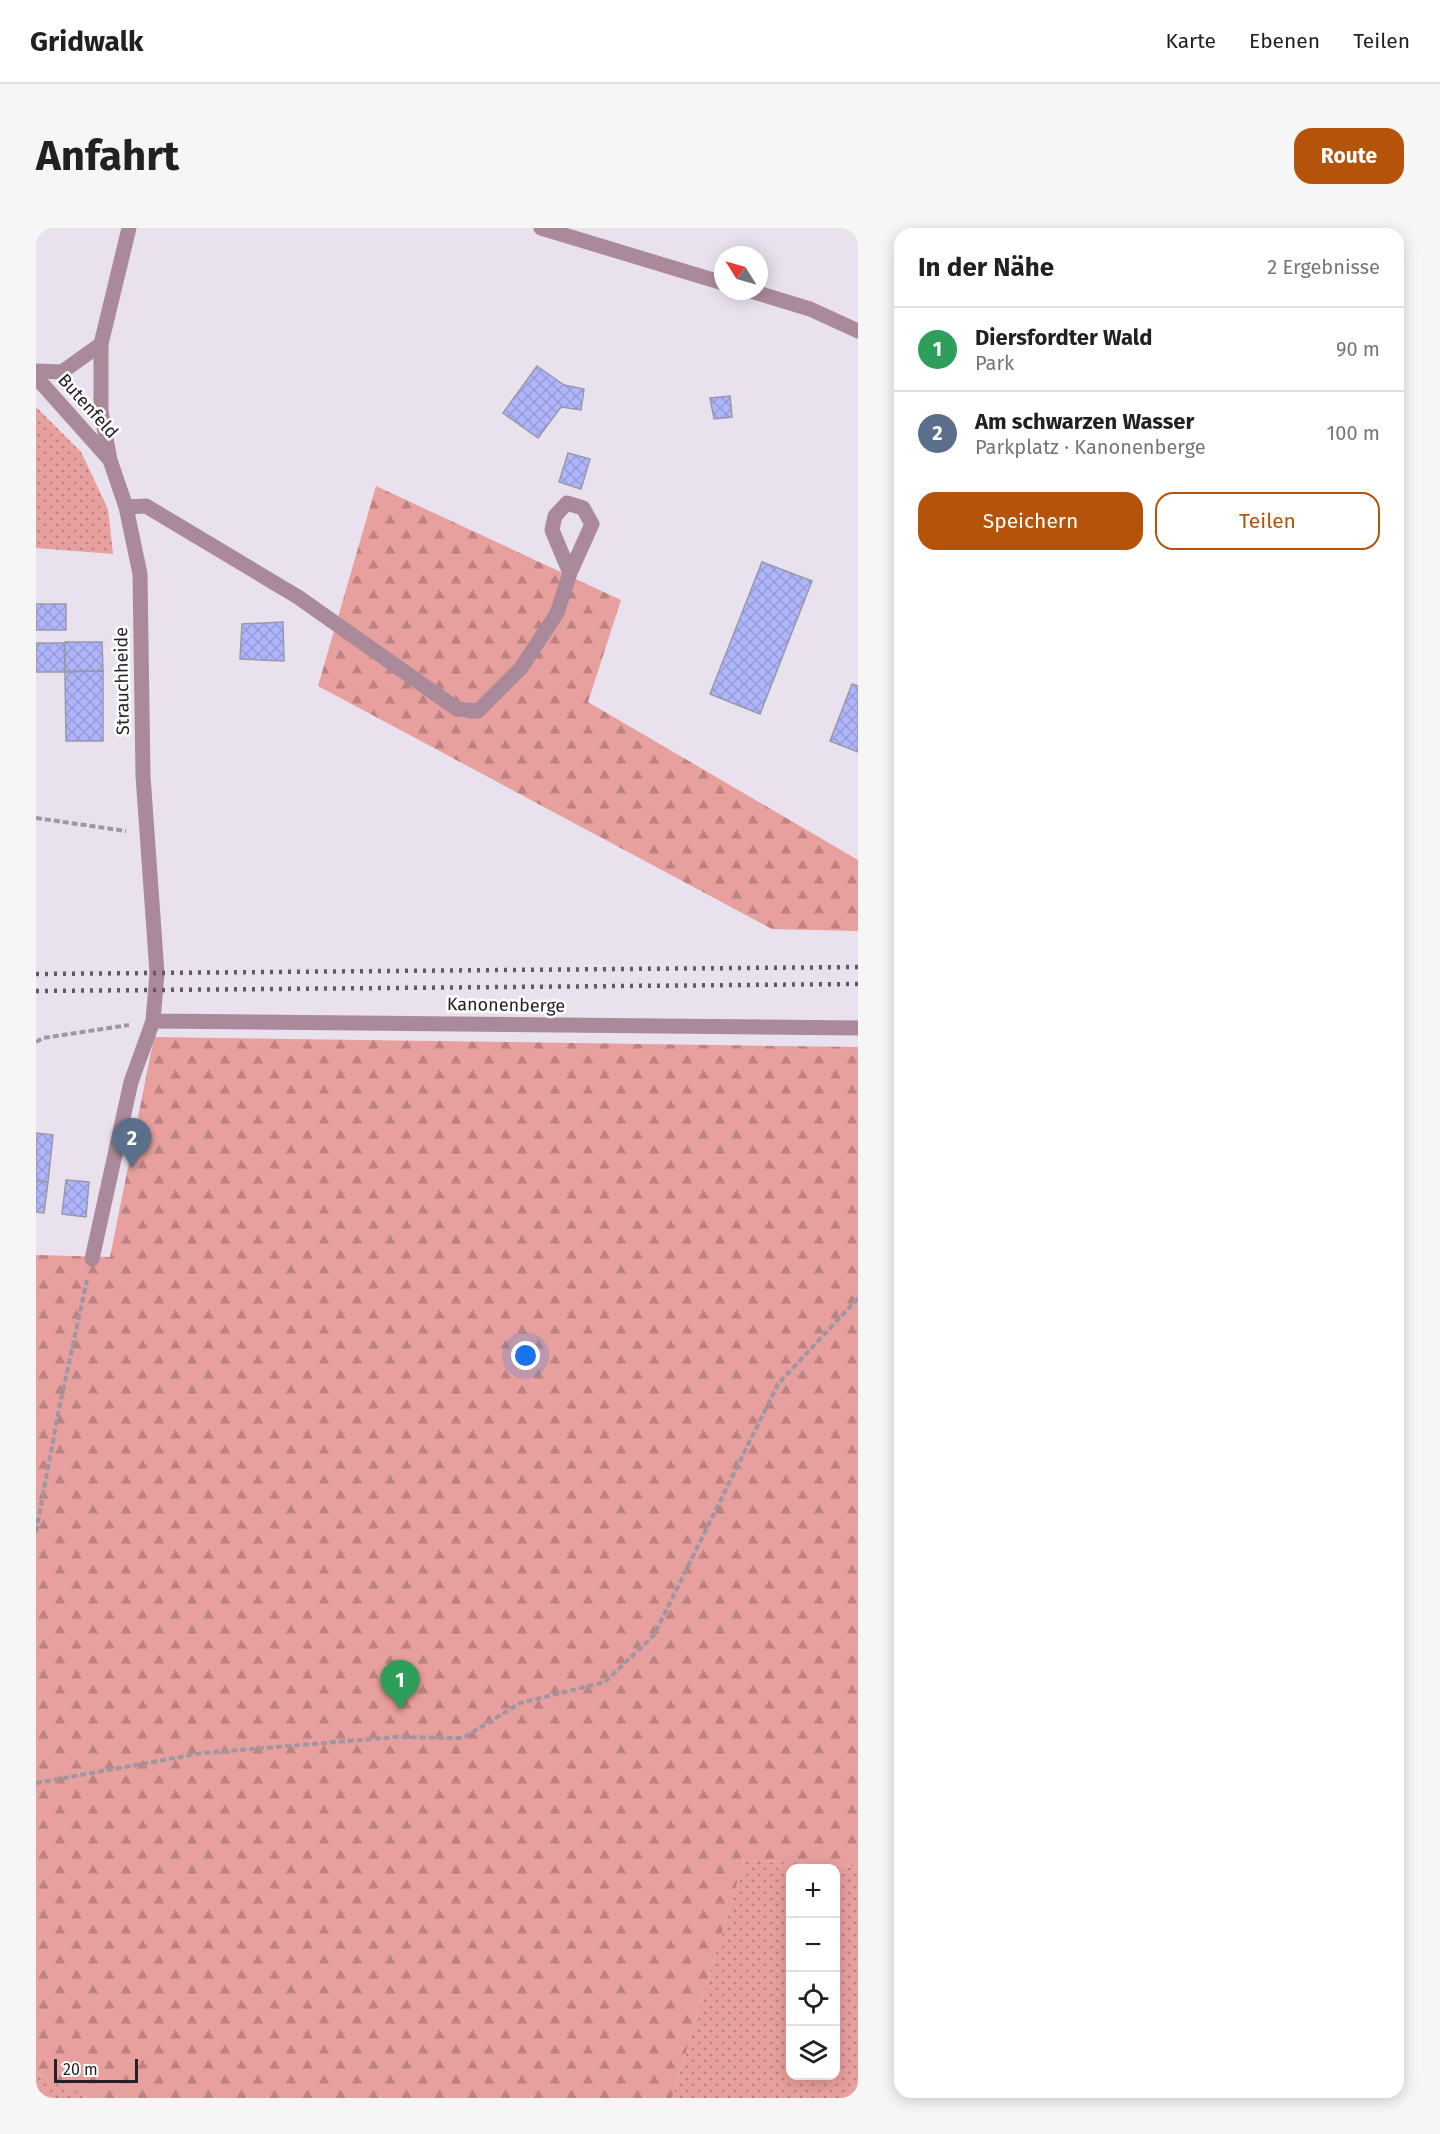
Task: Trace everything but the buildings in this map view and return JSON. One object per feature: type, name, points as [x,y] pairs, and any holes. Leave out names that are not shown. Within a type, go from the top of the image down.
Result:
[{"type":"street","name":"Strauchheide","points":[[92,1258],[131,1082],[153,1021],[157,973],[143,776],[140,574],[126,507],[110,460],[101,411],[101,344],[129,228]]},
{"type":"street","points":[[541,228],[714,280]]},
{"type":"street","points":[[768,296],[810,309],[858,331]]},
{"type":"street","points":[[36,371],[62,372],[101,344]]},
{"type":"street","name":"Butenfeld","points":[[36,377],[110,460]]},
{"type":"street","points":[[126,507],[146,506],[287,591],[457,709],[478,711],[521,668],[557,613],[570,573]]},
{"type":"street","name":"Kanonenberge","points":[[153,1021],[858,1028]]},
{"type":"path","points":[[36,818],[147,834]]},
{"type":"path","points":[[36,1042],[43,1038],[153,1021]]},
{"type":"path","points":[[36,1532],[59,1409],[92,1258]]},
{"type":"path","points":[[36,1783],[203,1753],[395,1737],[463,1738],[520,1703],[606,1682],[654,1635],[778,1384],[858,1298]]},
{"type":"green space","points":[[36,407],[81,452],[108,509],[113,554],[36,548]]},
{"type":"green space","points":[[376,486],[621,600],[588,702],[858,860],[858,931],[772,929],[318,686]]},
{"type":"green space","points":[[154,1037],[858,1047],[858,1867],[840,1866],[840,1864],[744,1860],[672,2098],[88,2098],[36,2072],[36,1255],[110,1257]]},
{"type":"green space","points":[[744,1860],[809,1864],[786,1864],[786,2080],[840,2080],[840,1866],[858,1867],[858,2098],[672,2098]]},
{"type":"green space","points":[[36,2072],[88,2098],[36,2098]]},
{"type":"railway","points":[[36,974],[858,967]]},
{"type":"railway","points":[[36,991],[858,984]]},
{"type":"place","name":"Am schwarzen Wasser","points":[[132,1168]]},
{"type":"place","name":"Diersfordter Wald","points":[[400,1710]]}]
